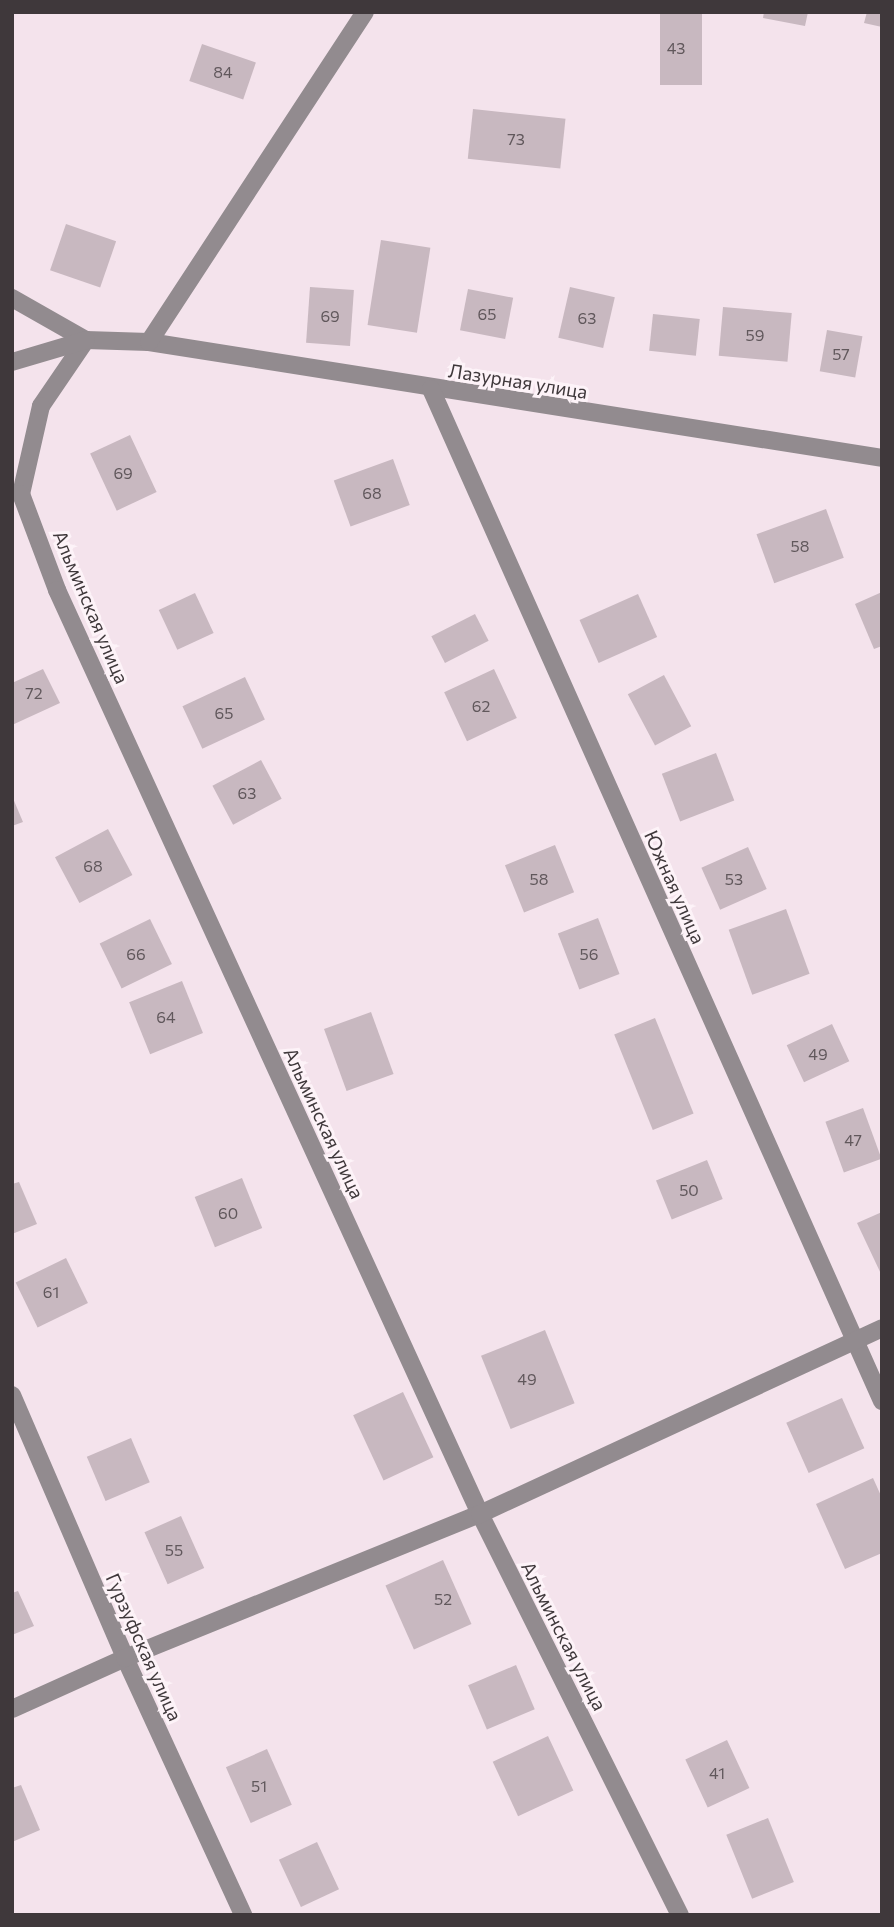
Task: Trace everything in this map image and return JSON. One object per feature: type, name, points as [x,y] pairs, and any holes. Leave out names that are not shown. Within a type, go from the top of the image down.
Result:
[{"type":"street","points":[[149,342],[365,12]]},
{"type":"street","points":[[12,298],[86,340]]},
{"type":"street","points":[[12,362],[86,340]]},
{"type":"street","name":"Лазурная улица","points":[[86,340],[149,342],[431,389],[882,458]]},
{"type":"street","name":"Альминская улица","points":[[86,340],[41,406],[21,494],[57,590],[480,1514],[680,1915]]},
{"type":"street","name":"Южная улица","points":[[431,389],[882,1401]]},
{"type":"street","points":[[12,1709],[125,1658],[480,1514],[882,1328]]},
{"type":"street","name":"Гурзуфская улица","points":[[12,1395],[125,1658],[243,1915]]},
{"type":"building","points":[[660,12],[702,12],[702,85],[660,85]]},
{"type":"building","points":[[764,12],[808,12],[805,26],[763,18]]},
{"type":"building","points":[[867,12],[882,12],[882,27],[864,23]]},
{"type":"building","points":[[202,44],[256,63],[243,99],[189,81]]},
{"type":"building","points":[[473,109],[565,119],[560,168],[468,159]]},
{"type":"building","points":[[66,224],[116,241],[100,288],[50,270]]},
{"type":"building","points":[[381,240],[430,248],[417,333],[368,325]]},
{"type":"building","points":[[310,287],[354,290],[350,346],[306,343]]},
{"type":"building","points":[[570,287],[615,297],[603,348],[558,338]]},
{"type":"building","points":[[468,289],[513,298],[505,339],[460,330]]},
{"type":"building","points":[[723,307],[792,313],[787,362],[719,356]]},
{"type":"building","points":[[653,314],[700,319],[696,356],[649,351]]},
{"type":"building","points":[[827,330],[862,336],[855,378],[820,371]]},
{"type":"building","points":[[130,435],[157,492],[117,511],[90,454]]},
{"type":"building","points":[[393,459],[410,505],[351,527],[334,481]]},
{"type":"building","points":[[826,509],[844,558],[774,583],[756,534]]},
{"type":"building","points":[[882,592],[882,646],[874,649],[855,604]]},
{"type":"building","points":[[195,593],[214,633],[177,650],[159,610]]},
{"type":"building","points":[[638,594],[657,637],[599,663],[580,620]]},
{"type":"building","points":[[475,614],[489,641],[445,663],[431,636]]},
{"type":"building","points":[[43,669],[60,703],[12,725],[12,683]]},
{"type":"building","points":[[494,669],[517,718],[467,741],[444,692]]},
{"type":"building","points":[[664,675],[691,726],[655,745],[628,694]]},
{"type":"building","points":[[245,677],[265,720],[202,749],[182,706]]},
{"type":"building","points":[[716,753],[734,801],[680,821],[662,774]]},
{"type":"building","points":[[261,760],[282,799],[233,825],[212,786]]},
{"type":"building","points":[[12,796],[23,822],[12,826]]},
{"type":"building","points":[[108,829],[132,875],[79,903],[55,857]]},
{"type":"building","points":[[555,845],[574,892],[524,913],[505,865]]},
{"type":"building","points":[[748,847],[767,889],[720,910],[701,868]]},
{"type":"building","points":[[786,909],[810,974],[752,995],[729,930]]},
{"type":"building","points":[[598,918],[620,974],[579,989],[558,933]]},
{"type":"building","points":[[150,919],[172,964],[122,988],[100,944]]},
{"type":"building","points":[[182,981],[203,1033],[150,1054],[129,1002]]},
{"type":"building","points":[[371,1012],[394,1074],[347,1091],[324,1029]]},
{"type":"building","points":[[655,1018],[694,1113],[653,1130],[614,1034]]},
{"type":"building","points":[[832,1024],[849,1061],[804,1082],[787,1045]]},
{"type":"building","points":[[863,1108],[881,1159],[844,1172],[825,1122]]},
{"type":"building","points":[[707,1160],[723,1199],[672,1220],[656,1181]]},
{"type":"building","points":[[242,1178],[262,1228],[215,1247],[195,1197]]},
{"type":"building","points":[[19,1182],[37,1224],[12,1234],[12,1184]]},
{"type":"building","points":[[882,1212],[882,1276],[857,1223]]},
{"type":"building","points":[[66,1258],[88,1303],[38,1327],[16,1283]]},
{"type":"building","points":[[545,1330],[575,1403],[511,1429],[481,1356]]},
{"type":"building","points":[[403,1392],[433,1457],[384,1480],[353,1415]]},
{"type":"building","points":[[842,1398],[864,1448],[809,1473],[786,1423]]},
{"type":"building","points":[[131,1438],[150,1482],[106,1501],[87,1457]]},
{"type":"building","points":[[873,1478],[882,1498],[882,1553],[845,1569],[816,1504]]},
{"type":"building","points":[[181,1516],[204,1568],[168,1584],[144,1532]]},
{"type":"building","points":[[443,1560],[471,1624],[414,1650],[385,1586]]},
{"type":"building","points":[[18,1591],[34,1626],[12,1635],[12,1593]]},
{"type":"building","points":[[516,1665],[535,1709],[487,1730],[468,1685]]},
{"type":"building","points":[[548,1736],[573,1790],[518,1816],[493,1762]]},
{"type":"building","points":[[727,1740],[749,1788],[708,1807],[685,1759]]},
{"type":"building","points":[[267,1749],[292,1805],[251,1823],[226,1767]]},
{"type":"building","points":[[21,1785],[40,1830],[12,1842],[12,1788]]},
{"type":"building","points":[[768,1818],[794,1882],[752,1899],[726,1835]]},
{"type":"building","points":[[317,1842],[339,1889],[301,1907],[279,1860]]}]
